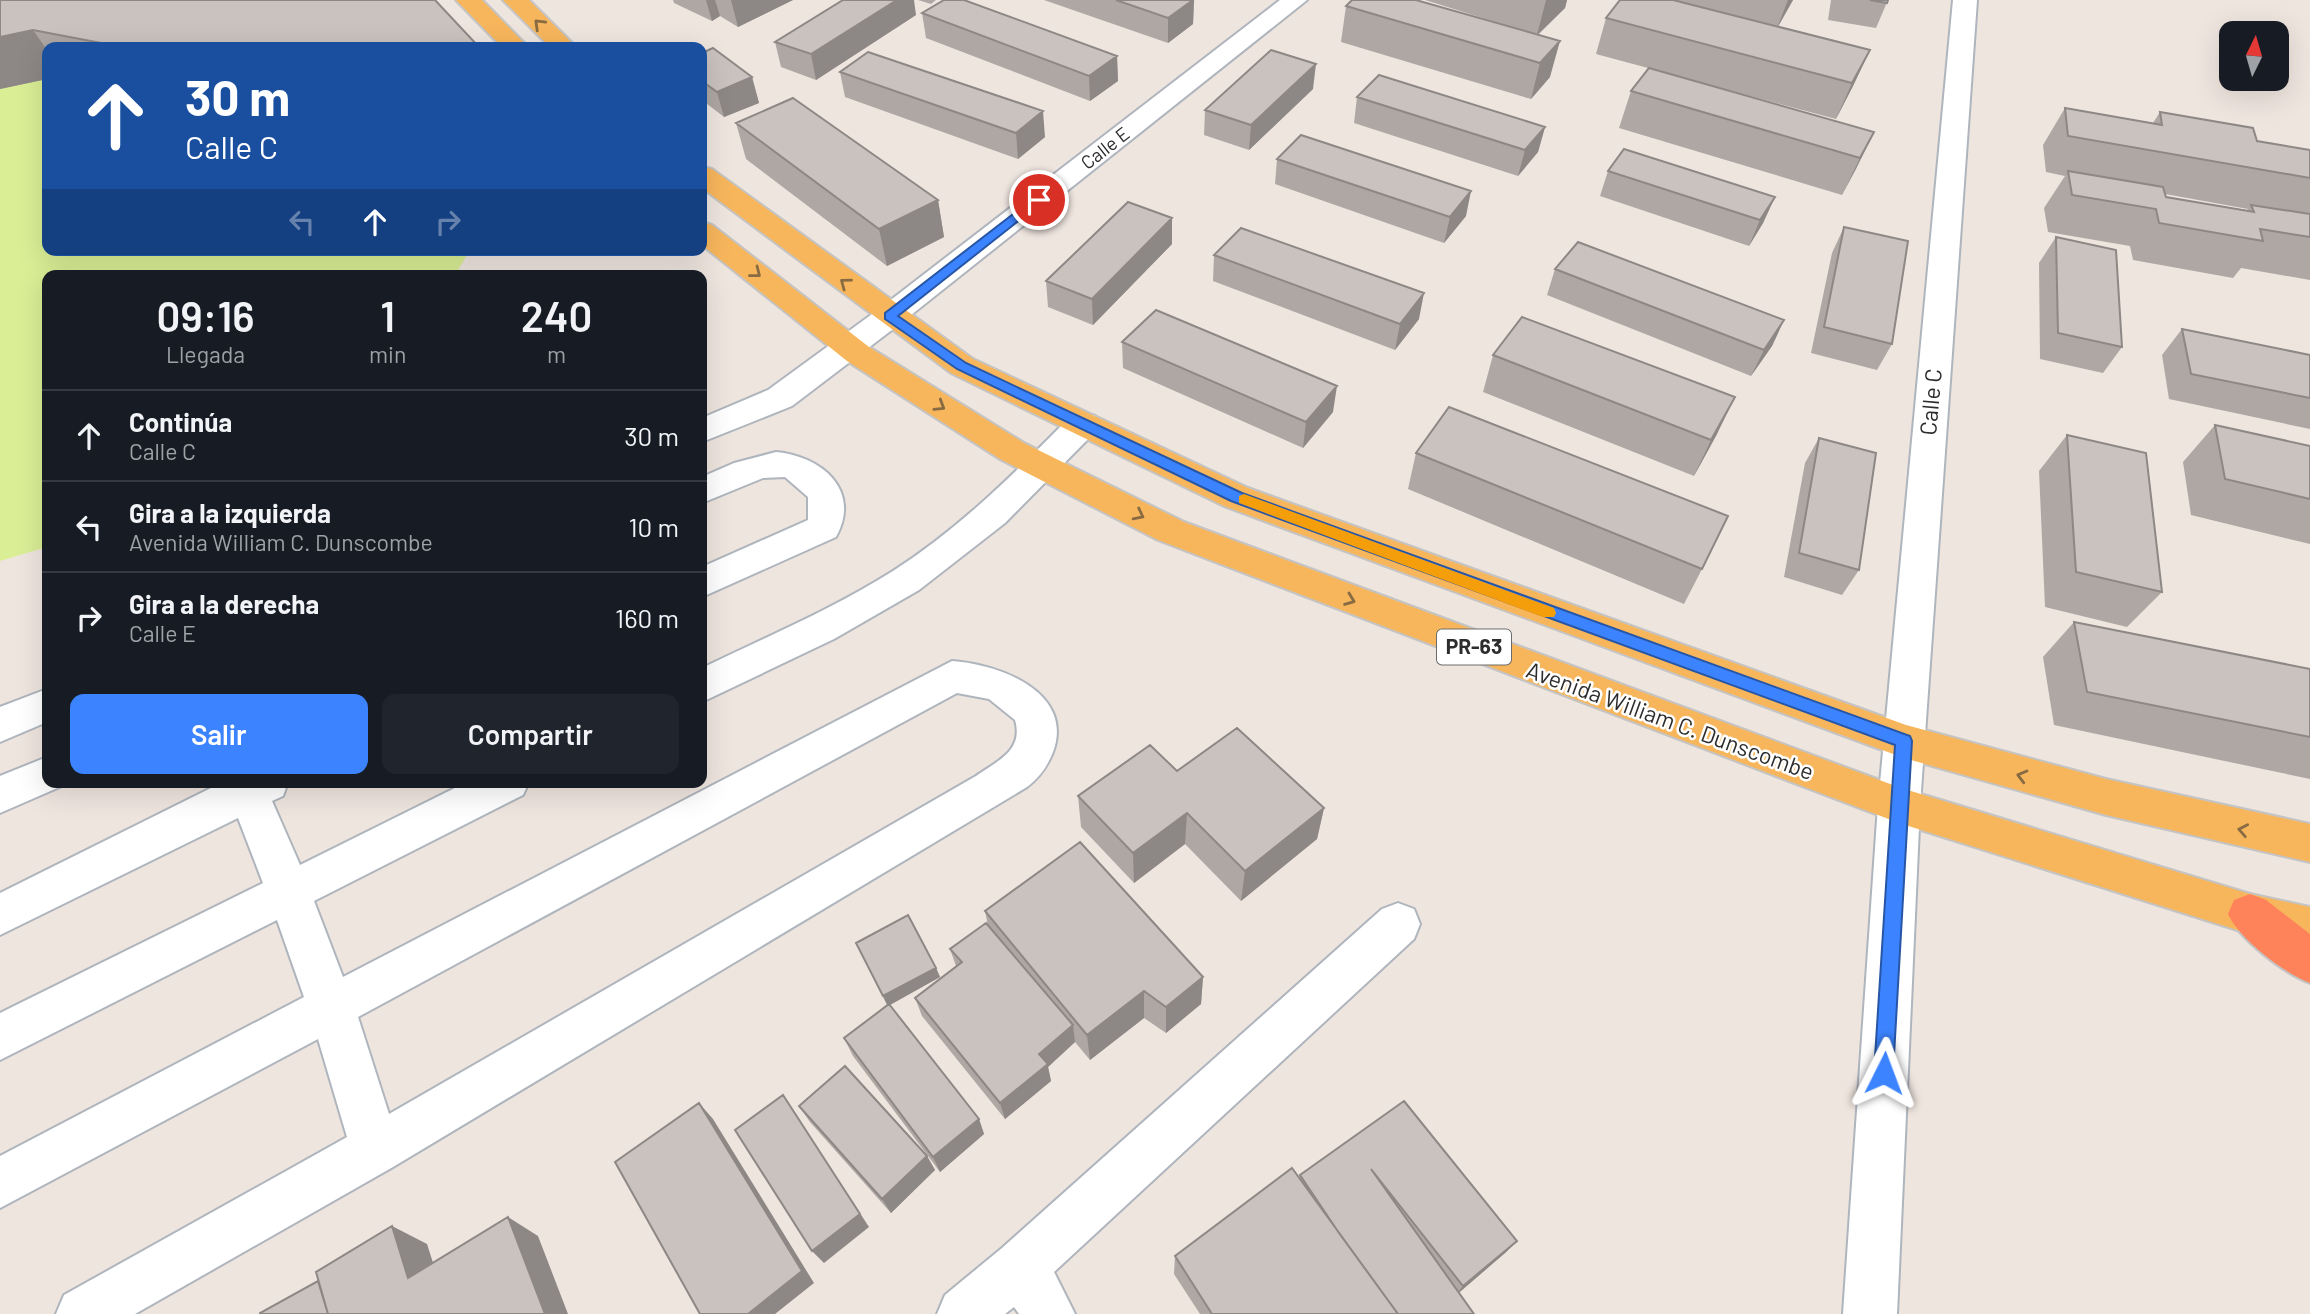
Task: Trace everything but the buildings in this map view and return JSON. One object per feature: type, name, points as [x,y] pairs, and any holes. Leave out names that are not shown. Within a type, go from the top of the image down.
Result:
[{"type":"highway","points":[[2250,914],[2310,962]]},
{"type":"main road","points":[[468,0],[511,42]]},
{"type":"main road","points":[[515,0],[559,42]]},
{"type":"main road","name":"PR-63","points":[[707,179],[890,316],[962,366],[1237,497],[1904,741],[2016,774],[2223,826],[2310,843]]},
{"type":"main road","name":"Avenida William C. Dunscombe","points":[[707,236],[847,345],[1012,451],[1171,531],[1576,686],[1899,805],[2250,914],[2310,928]]},
{"type":"street","name":"Calle E","points":[[707,429],[780,398],[847,345],[890,316],[1295,0]]},
{"type":"street","name":"Calle C","points":[[1870,1314],[1899,805],[1965,0]]},
{"type":"street","points":[[707,682],[856,608],[933,562],[1042,466],[1083,424]]},
{"type":"street","points":[[707,489],[764,464],[784,464],[805,470],[828,498],[829,511],[823,527],[707,581]]},
{"type":"street","points":[[0,1183],[952,677],[975,677],[1000,685],[1018,696],[1031,713],[1037,731],[1030,759],[991,789],[375,1149],[83,1314]]},
{"type":"street","points":[[0,725],[42,707]]},
{"type":"street","points":[[0,795],[42,776]]},
{"type":"street","points":[[0,915],[250,788]]},
{"type":"street","points":[[255,788],[331,1009],[375,1149]]},
{"type":"street","points":[[0,1037],[496,788]]},
{"type":"street","points":[[964,1314],[1021,1267],[1398,924]]},
{"type":"street","points":[[1021,1267],[1048,1314]]},
{"type":"green space","points":[[0,0],[370,0],[81,42],[42,42],[42,256],[466,256],[458,270],[42,270],[42,548],[0,561]]},
{"type":"slow traffic","points":[[1244,500],[1548,613]]},
{"type":"route","points":[[1039,200],[890,316],[962,366],[1237,497],[1904,741],[1884,1073]]}]
